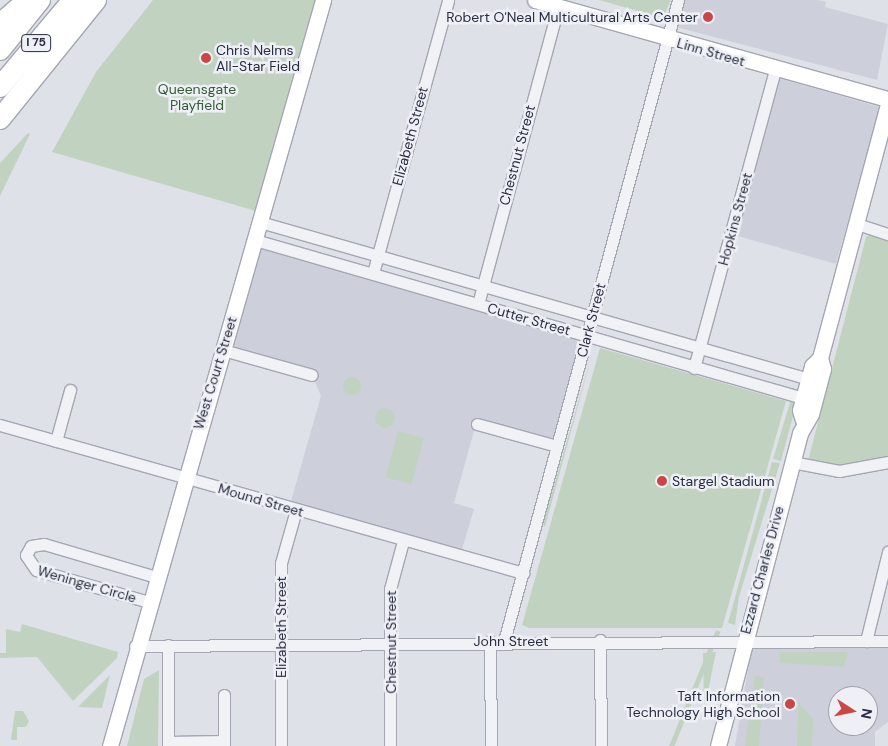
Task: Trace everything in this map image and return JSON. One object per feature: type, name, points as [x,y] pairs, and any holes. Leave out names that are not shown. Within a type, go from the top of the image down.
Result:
[{"type":"highway","points":[[0,24],[28,0]]},
{"type":"highway","name":"I 75","points":[[0,50],[40,0]]},
{"type":"highway","name":"I 75","points":[[0,87],[73,0]]},
{"type":"highway","points":[[0,119],[96,0]]},
{"type":"street","name":"West Court Street","points":[[110,746],[135,646],[156,578],[183,478],[223,350],[323,0]]},
{"type":"street","name":"Elizabeth Street","points":[[373,273],[448,0]]},
{"type":"street","name":"Linn Street","points":[[535,0],[667,40],[888,99]]},
{"type":"street","name":"Clark Street","points":[[504,640],[678,0]]},
{"type":"street","name":"Chestnut Street","points":[[478,304],[558,7]]},
{"type":"street","name":"Hopkins Street","points":[[694,368],[775,70]]},
{"type":"street","name":"Ezzard Charles Drive","points":[[718,746],[726,722],[742,642],[803,420],[800,410],[803,398],[809,379],[820,358],[888,105]]},
{"type":"street","name":"Cutter Street","points":[[260,222],[483,284],[809,379]]},
{"type":"street","points":[[857,224],[888,234]]},
{"type":"street","name":"Cutter Street","points":[[255,240],[803,398]]},
{"type":"street","points":[[223,350],[312,375]]},
{"type":"street","name":"Ezzard Charles Drive","points":[[803,420],[811,414],[823,369],[820,358]]},
{"type":"street","points":[[56,441],[70,390]]},
{"type":"street","points":[[476,424],[557,446]]},
{"type":"street","name":"Mound Street","points":[[0,425],[523,573]]},
{"type":"street","points":[[792,462],[839,471],[888,463]]},
{"type":"street","name":"Elizabeth Street","points":[[281,746],[281,563],[296,510]]},
{"type":"street","name":"Chestnut Street","points":[[390,746],[390,589],[403,540]]},
{"type":"street","name":"Weninger Circle","points":[[149,602],[36,570],[26,555],[31,546],[44,544],[156,578]]},
{"type":"street","points":[[866,641],[888,552]]},
{"type":"street","name":"John Street","points":[[135,646],[390,644],[504,640],[888,641]]},
{"type":"street","points":[[600,640],[601,746]]},
{"type":"street","points":[[490,641],[491,746]]},
{"type":"street","points":[[168,645],[168,744],[224,744],[224,695]]},
{"type":"street","name":"Ezzard Charles Drive","points":[[726,722],[727,746]]},
{"type":"shaded area","points":[[683,0],[817,0],[826,2],[825,7],[888,24],[877,80],[676,27]]},
{"type":"shaded area","points":[[775,77],[881,107],[836,264],[730,234]]},
{"type":"shaded area","points":[[255,240],[587,335],[557,446],[476,424],[454,503],[474,509],[460,556],[289,508],[321,396],[312,375],[223,350]]},
{"type":"shaded area","name":"Taft Information Technology High School","points":[[752,646],[888,647],[888,722],[878,730],[878,686],[828,686],[828,736],[875,736],[875,746],[735,746]]},
{"type":"green space","name":"Queensgate Playfield","points":[[153,0],[323,0],[263,213],[52,152],[96,72]]},
{"type":"green space","points":[[599,0],[671,0],[663,18]]},
{"type":"green space","points":[[28,133],[30,134],[0,196],[0,163]]},
{"type":"green space","points":[[872,234],[888,240],[888,457],[842,467],[808,461],[866,237]]},
{"type":"green space","points":[[594,347],[545,527],[543,524]]},
{"type":"green space","name":"Stargel Stadium","points":[[600,348],[786,401],[722,628],[529,628],[522,625]]},
{"type":"green space","points":[[352,377],[360,382],[361,386],[356,394],[352,395],[344,390],[343,386],[348,378]]},
{"type":"green space","points":[[791,399],[795,409],[781,461],[773,459]]},
{"type":"green space","points":[[385,408],[392,411],[395,418],[392,425],[385,428],[378,425],[375,418],[378,411]]},
{"type":"green space","points":[[398,431],[424,438],[412,484],[386,477]]},
{"type":"green space","points":[[772,462],[780,463],[739,597],[735,625],[728,623]]},
{"type":"green space","points":[[22,624],[118,652],[117,658],[73,701],[37,657],[0,658],[0,653],[6,653],[6,629],[20,632]]},
{"type":"green space","points":[[716,630],[721,632],[675,746],[669,746]]},
{"type":"green space","points":[[716,652],[704,711],[704,712],[703,653]]},
{"type":"green space","points":[[779,652],[848,652],[844,667],[780,663]]},
{"type":"green space","points":[[159,670],[158,746],[127,746],[144,679]]},
{"type":"green space","points":[[110,675],[102,708],[78,707]]},
{"type":"green space","points":[[755,675],[764,678],[759,746],[745,746]]},
{"type":"green space","points":[[798,702],[813,719],[812,746],[797,746]]},
{"type":"green space","points":[[15,711],[23,711],[29,721],[26,727],[17,727],[17,740],[11,740]]},
{"type":"place","name":"Robert O'Neal Multicultural Arts Center","points":[[708,17]]},
{"type":"place","name":"Chris Nelms All-Star Field","points":[[206,58]]},
{"type":"place","name":"Stargel Stadium","points":[[662,481]]},
{"type":"place","name":"Taft Information Technology High School","points":[[790,704]]}]
